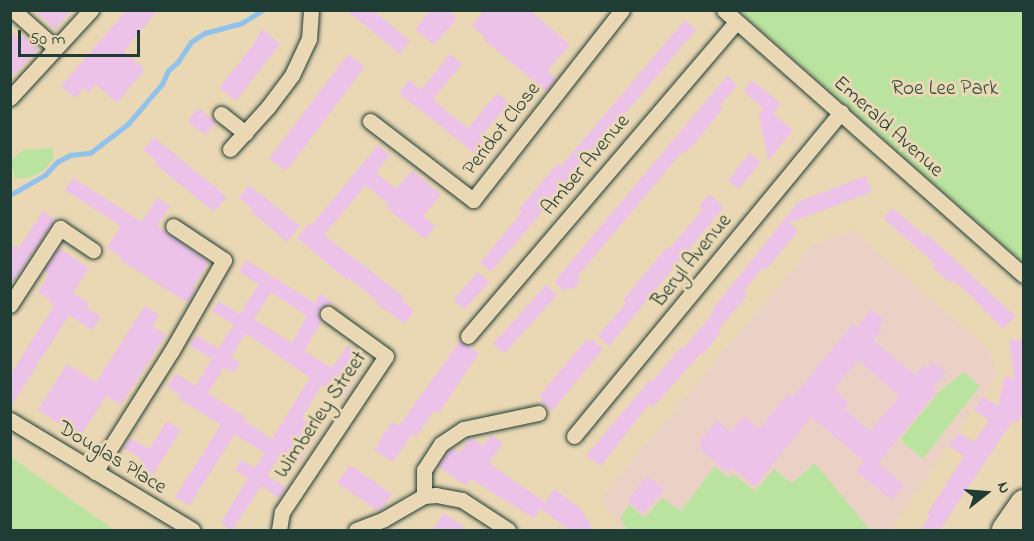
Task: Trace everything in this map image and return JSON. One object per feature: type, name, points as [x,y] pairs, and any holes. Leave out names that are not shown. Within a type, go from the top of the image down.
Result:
[{"type":"highway","points":[[1006,531],[1023,504]]},
{"type":"street","points":[[13,10],[56,48]]},
{"type":"street","points":[[10,98],[91,10]]},
{"type":"street","points":[[230,149],[292,75],[309,39],[311,10]]},
{"type":"street","name":"Peridot Close","points":[[370,121],[472,200],[622,10]]},
{"type":"street","name":"Emerald Avenue","points":[[724,10],[1023,275]]},
{"type":"street","name":"Amber Avenue","points":[[468,336],[736,22]]},
{"type":"street","name":"Beryl Avenue","points":[[574,436],[841,112]]},
{"type":"street","points":[[221,114],[245,133]]},
{"type":"street","points":[[94,472],[171,352],[224,260],[173,226]]},
{"type":"street","points":[[10,305],[60,228],[93,250]]},
{"type":"street","name":"Wimberley Street","points":[[279,531],[282,512],[386,356],[328,314]]},
{"type":"street","points":[[424,496],[424,470],[441,444],[463,429],[538,413]]},
{"type":"street","name":"Douglas Place","points":[[10,420],[192,531]]},
{"type":"street","points":[[356,531],[384,519],[424,496],[448,495],[462,500],[500,528]]},
{"type":"shaded area","points":[[853,230],[989,350],[997,374],[891,530],[622,530],[601,498],[814,244]]},
{"type":"green space","name":"Roe Lee Park","points":[[740,11],[1023,11],[1023,262]]},
{"type":"green space","points":[[52,148],[54,158],[44,170],[32,177],[15,179],[11,160],[23,150]]},
{"type":"green space","points":[[964,372],[980,386],[923,459],[900,440],[940,391]]},
{"type":"green space","points":[[11,457],[114,530],[11,530]]},
{"type":"green space","points":[[815,463],[870,530],[628,530],[620,518],[629,505],[645,518],[662,498],[681,511],[714,467],[729,478],[733,474],[755,491],[774,469],[792,483]]},
{"type":"building","points":[[34,10],[72,10],[55,29]]},
{"type":"building","points":[[127,10],[158,10],[124,51],[145,69],[117,103],[96,84],[89,92],[84,88],[75,98],[61,86]]},
{"type":"building","points":[[346,10],[373,10],[410,41],[400,54]]},
{"type":"building","points":[[431,10],[448,10],[457,19],[434,45],[415,29]]},
{"type":"building","points":[[485,10],[530,10],[570,45],[547,71],[556,79],[546,91],[483,39],[485,37],[472,26]]},
{"type":"building","points":[[685,20],[696,30],[491,272],[480,263],[522,212],[519,209],[558,163],[561,166]]},
{"type":"building","points":[[262,29],[280,44],[236,101],[219,88],[254,44]]},
{"type":"building","points":[[10,31],[19,39],[22,35],[38,49],[10,79]]},
{"type":"building","points":[[348,54],[365,67],[286,171],[269,159]]},
{"type":"building","points":[[450,54],[462,64],[433,99],[451,115],[468,128],[497,93],[509,103],[480,138],[494,149],[484,161],[399,93],[409,80],[421,90]]},
{"type":"building","points":[[727,76],[737,85],[720,106],[723,108],[696,142],[685,153],[683,151],[577,277],[581,280],[572,290],[568,287],[564,292],[554,282]]},
{"type":"building","points":[[752,80],[781,104],[773,113],[793,130],[768,161],[759,114],[763,108],[743,91]]},
{"type":"building","points":[[198,108],[216,122],[206,136],[188,121]]},
{"type":"building","points":[[154,137],[227,197],[214,212],[154,163],[156,160],[143,150]]},
{"type":"building","points":[[378,145],[390,155],[376,173],[396,189],[412,170],[441,195],[423,216],[435,226],[425,239],[387,208],[389,205],[366,185],[324,235],[404,297],[401,300],[414,311],[404,324],[297,238],[309,223],[312,225]]},
{"type":"building","points":[[750,153],[761,162],[739,189],[728,180]]},
{"type":"building","points":[[866,176],[872,192],[789,223],[798,231],[766,270],[763,267],[745,289],[747,290],[744,294],[747,296],[718,330],[721,332],[703,354],[701,353],[653,407],[649,404],[601,466],[586,456],[650,380],[652,382],[714,312],[712,310],[796,205],[795,203]]},
{"type":"building","points":[[73,178],[142,222],[157,198],[170,206],[157,226],[209,262],[193,287],[196,289],[188,303],[120,260],[121,257],[107,248],[121,226],[65,190]]},
{"type":"building","points":[[249,185],[300,226],[287,242],[250,211],[252,208],[239,198]]},
{"type":"building","points":[[709,194],[724,207],[609,346],[598,336],[626,303],[623,300],[667,247],[669,249],[703,209],[699,206]]},
{"type":"building","points":[[893,208],[925,236],[927,234],[1015,316],[1003,329],[953,280],[950,283],[932,267],[935,264],[883,218]]},
{"type":"building","points":[[43,211],[55,220],[10,286],[10,242],[19,248]]},
{"type":"building","points":[[59,248],[89,268],[73,293],[89,303],[87,308],[101,316],[92,330],[69,315],[10,408],[10,375],[54,306],[50,304],[52,301],[38,292],[49,274],[44,271]]},
{"type":"building","points":[[246,260],[315,303],[320,294],[333,302],[320,309],[318,314],[322,321],[304,351],[332,368],[348,345],[367,359],[343,399],[322,385],[302,418],[320,430],[299,464],[281,453],[267,476],[286,487],[279,498],[261,486],[232,531],[221,523],[248,478],[235,470],[241,460],[255,468],[264,453],[235,434],[189,506],[175,497],[221,425],[179,399],[181,396],[167,387],[176,373],[195,386],[212,359],[190,346],[196,335],[218,349],[234,325],[212,311],[219,301],[240,314],[259,284],[239,272]],"holes":[[[271,292],[307,316],[292,343],[254,319]],[[246,333],[310,378],[272,439],[243,420],[245,417],[208,393],[224,367],[234,373],[241,363],[231,357]]]},
{"type":"building","points":[[478,272],[489,282],[464,310],[453,299]]},
{"type":"building","points":[[546,285],[557,295],[504,354],[493,344]]},
{"type":"building","points":[[145,306],[159,315],[152,326],[166,335],[121,405],[106,396],[80,437],[38,410],[67,364],[96,382]]},
{"type":"building","points":[[871,309],[884,320],[878,327],[882,330],[873,340],[915,375],[924,365],[928,369],[933,362],[946,372],[932,389],[936,392],[878,463],[904,485],[892,500],[856,471],[864,461],[811,417],[755,486],[732,467],[728,472],[701,450],[700,442],[717,420],[731,432],[744,416],[759,429],[788,394],[792,398],[853,324],[857,327]],"holes":[[[858,360],[900,396],[870,431],[844,409],[849,404],[834,389]]]},
{"type":"building","points":[[587,339],[590,342],[592,339],[603,349],[552,411],[540,401],[543,399],[539,396]]},
{"type":"building","points":[[1023,339],[1023,413],[1017,423],[1013,420],[939,531],[920,531],[930,516],[927,514],[964,456],[949,446],[959,432],[974,442],[989,420],[974,410],[983,396],[998,406],[1005,376],[1014,378],[1009,341]]},
{"type":"building","points":[[460,341],[479,353],[438,414],[434,411],[416,437],[412,434],[393,462],[374,450],[392,422],[399,426]]},
{"type":"building","points":[[167,421],[181,430],[148,482],[134,473],[142,460],[124,448],[131,438],[149,449]]},
{"type":"building","points":[[491,435],[503,443],[489,463],[545,502],[534,518],[471,479],[466,486],[438,466],[452,448],[459,453],[470,437],[483,446]]},
{"type":"building","points":[[350,465],[392,494],[382,509],[378,511],[337,483]]},
{"type":"building","points":[[648,476],[664,490],[643,514],[627,500]]},
{"type":"building","points":[[554,489],[581,509],[594,531],[571,531],[541,509]]},
{"type":"building","points":[[444,513],[469,531],[432,531]]},
{"type":"waterway","points":[[10,195],[45,175],[57,162],[70,155],[90,153],[128,124],[162,84],[168,71],[177,63],[191,42],[205,33],[242,23],[263,10]]}]
